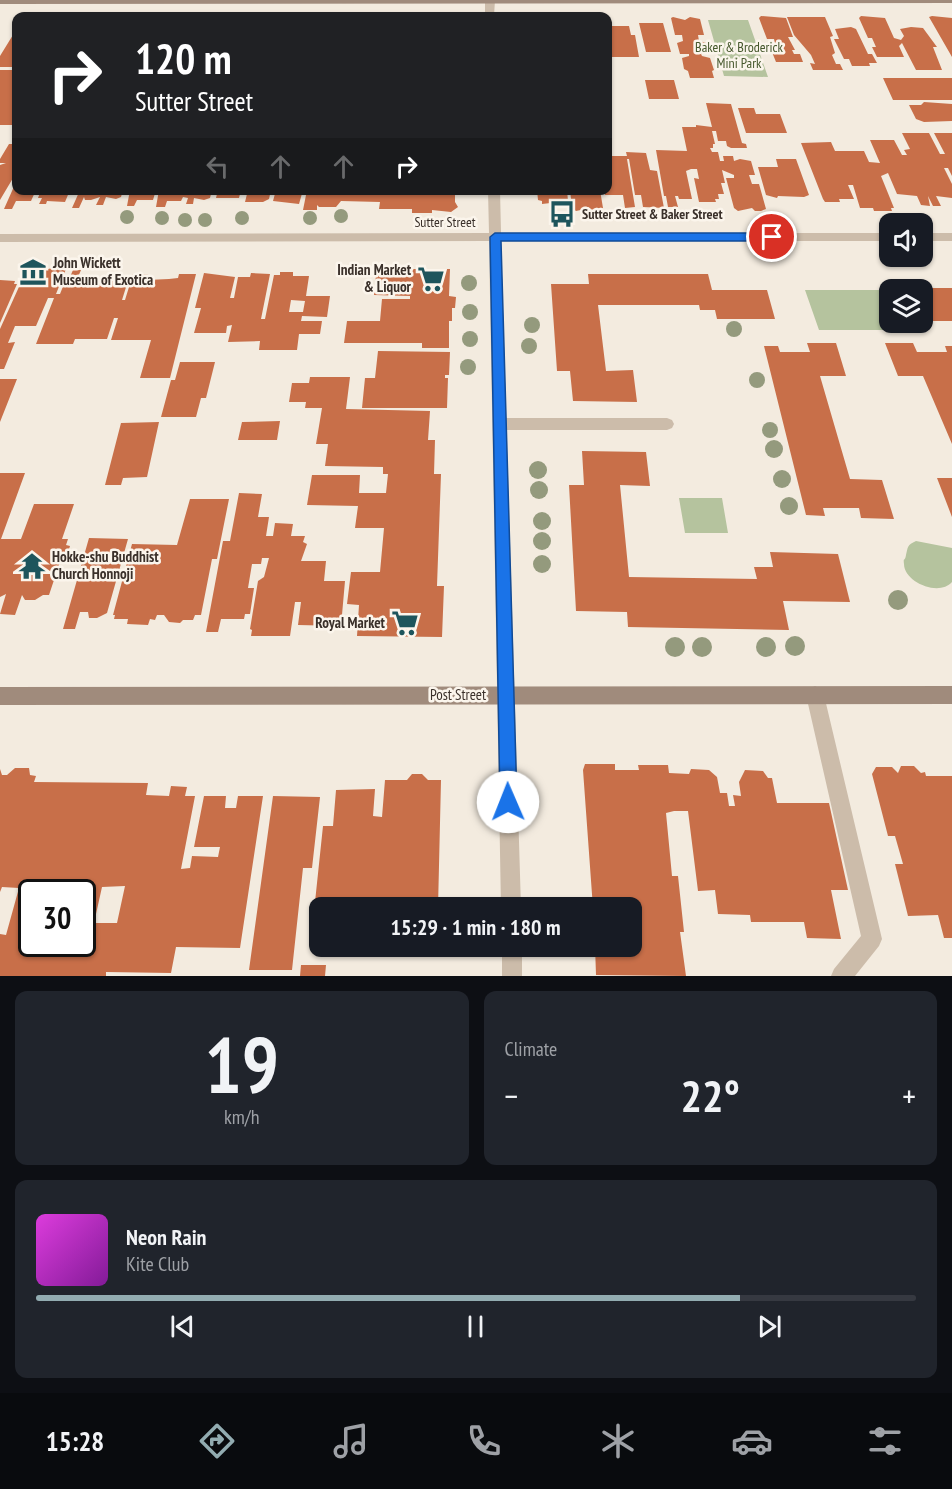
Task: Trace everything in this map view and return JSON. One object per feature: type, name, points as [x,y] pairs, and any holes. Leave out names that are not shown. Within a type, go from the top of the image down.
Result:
[{"type":"main road","points":[[0,1],[952,0]]},
{"type":"main road","name":"Post Street","points":[[0,696],[952,695]]},
{"type":"street","points":[[494,195],[511,897]]},
{"type":"street","name":"Sutter Street","points":[[0,238],[879,237]]},
{"type":"street","points":[[933,237],[952,237]]},
{"type":"street","points":[[500,424],[667,424]]},
{"type":"street","points":[[815,695],[872,939],[841,976]]},
{"type":"street","points":[[512,957],[512,976]]},
{"type":"green space","name":"Baker & Broderick Mini Park","points":[[708,20],[748,20],[768,77],[724,76]]},
{"type":"green space","points":[[805,290],[879,290],[879,330],[819,330]]},
{"type":"green space","points":[[679,498],[722,498],[728,533],[685,533]]},
{"type":"green space","points":[[916,541],[952,548],[952,582],[939,588],[931,588],[910,577],[904,561],[908,546]]},
{"type":"building","points":[[761,16],[786,18],[793,37],[788,37],[795,50],[792,50],[794,54],[800,54],[803,62],[776,62],[770,47],[774,47],[772,43],[775,43],[774,39],[767,39],[759,18]]},
{"type":"building","points":[[861,16],[885,18],[894,38],[901,40],[904,36],[900,29],[923,28],[937,47],[933,47],[942,70],[916,70],[902,43],[899,46],[904,57],[877,57],[872,47],[876,47],[872,38],[868,38],[859,18]]},
{"type":"building","points":[[690,17],[700,19],[704,35],[698,35],[699,41],[707,43],[710,53],[701,54],[710,58],[714,78],[690,78],[688,71],[684,69],[682,58],[689,54],[680,54],[677,43],[683,41],[682,35],[675,35],[671,18],[685,20]]},
{"type":"building","points":[[787,17],[825,17],[833,36],[830,37],[835,53],[832,55],[836,64],[840,64],[843,70],[813,70],[810,63],[815,64],[811,55],[794,35]]},
{"type":"building","points":[[929,17],[952,18],[952,57]]},
{"type":"building","points":[[639,23],[663,23],[671,52],[646,52]]},
{"type":"building","points":[[612,26],[629,26],[631,35],[635,35],[639,57],[612,57]]},
{"type":"building","points":[[851,27],[856,29],[868,54],[872,54],[877,63],[869,63],[870,66],[852,66],[849,59],[844,59],[834,39],[839,39],[835,29]]},
{"type":"building","points":[[12,36],[12,67],[0,67],[0,56]]},
{"type":"building","points":[[0,70],[12,70],[12,125],[0,125]]},
{"type":"building","points":[[883,78],[952,78],[952,100],[893,100]]},
{"type":"building","points":[[645,80],[674,80],[679,99],[649,99]]},
{"type":"building","points":[[924,102],[952,104],[952,121],[924,122],[916,119],[909,105],[921,105]]},
{"type":"building","points":[[706,103],[731,104],[742,143],[746,144],[747,148],[731,148],[727,146],[726,141],[718,141],[716,131],[712,131],[715,144],[713,148],[710,148],[712,152],[718,152],[720,161],[724,161],[723,156],[733,156],[734,161],[740,159],[751,161],[755,175],[749,175],[752,184],[759,184],[766,209],[755,211],[752,208],[738,211],[734,208],[726,178],[734,178],[734,175],[722,170],[725,183],[721,183],[724,194],[718,194],[719,199],[715,199],[716,202],[699,202],[694,178],[699,179],[697,169],[686,171],[692,199],[679,199],[675,196],[678,207],[668,207],[656,150],[687,151],[682,127],[696,127],[696,125],[712,127]]},
{"type":"building","points":[[738,108],[754,108],[756,114],[780,114],[787,133],[746,133]]},
{"type":"building","points":[[902,133],[929,133],[940,154],[945,154],[934,133],[952,133],[952,176],[948,168],[944,168],[952,184],[952,198],[936,196],[941,206],[933,206],[928,196],[930,206],[921,205],[917,196],[897,194],[888,173],[881,176],[894,208],[891,208],[892,211],[860,208],[853,185],[848,185],[854,199],[825,202],[801,143],[831,142],[835,151],[864,151],[869,162],[880,163],[870,140],[894,140],[902,155],[907,155],[904,150],[910,149]]},
{"type":"building","points":[[9,144],[12,144],[12,180],[0,200],[0,165],[6,163],[0,163]]},
{"type":"building","points":[[626,152],[646,153],[650,170],[657,171],[664,208],[643,207],[641,195],[635,195],[629,159],[627,159],[635,207],[625,208],[623,195],[612,195],[612,156],[627,156]]},
{"type":"building","points":[[776,159],[796,159],[809,195],[804,197],[778,196],[777,198],[766,195],[758,167],[778,167]]},
{"type":"building","points":[[12,191],[12,195],[34,195],[31,201],[16,201],[12,209],[4,209]]},
{"type":"building","points":[[39,195],[68,195],[65,202],[47,201],[46,204],[39,204],[42,198],[38,198]]},
{"type":"building","points":[[78,195],[122,195],[116,199],[106,197],[103,205],[96,205],[100,197],[85,200],[84,197],[79,208],[72,208]]},
{"type":"building","points":[[129,195],[154,195],[153,200],[137,200],[134,206],[127,206]]},
{"type":"building","points":[[158,195],[211,195],[210,198],[204,200],[194,198],[193,204],[186,204],[188,198],[183,197],[181,201],[167,201],[165,207],[156,207]]},
{"type":"building","points":[[217,195],[240,195],[239,198],[216,198]]},
{"type":"building","points":[[247,195],[270,195],[269,199],[263,202],[245,202]]},
{"type":"building","points":[[275,195],[302,195],[299,204],[273,201]]},
{"type":"building","points":[[306,195],[455,195],[458,207],[451,212],[432,210],[432,213],[412,213],[412,209],[379,209],[380,202],[341,201],[336,207],[317,205],[317,210],[303,210]]},
{"type":"building","points":[[538,195],[567,195],[568,201],[542,204],[542,201],[538,200]]},
{"type":"building","points":[[571,195],[601,195],[603,208],[599,210],[593,211],[590,208],[576,211],[572,208]]},
{"type":"building","points":[[35,266],[48,269],[61,266],[66,269],[56,294],[60,294],[73,270],[81,270],[75,284],[79,280],[97,280],[95,284],[98,284],[102,280],[113,280],[115,283],[127,284],[122,300],[125,300],[133,274],[149,275],[147,280],[178,278],[179,274],[196,274],[170,378],[140,378],[151,340],[111,340],[118,318],[114,318],[107,339],[75,339],[73,344],[36,344],[54,298],[48,298],[36,326],[15,326],[8,343],[15,342],[4,369],[0,369],[0,329],[27,269]]},
{"type":"building","points":[[398,269],[450,269],[449,296],[456,297],[455,308],[452,308],[452,321],[449,321],[449,348],[422,348],[422,343],[344,343],[347,321],[380,321],[382,299],[410,299],[410,296],[374,295],[376,275],[397,275]]},
{"type":"building","points":[[280,272],[293,272],[293,276],[309,276],[306,296],[330,296],[327,317],[302,316],[301,321],[322,321],[320,334],[299,334],[297,350],[259,350],[260,341],[228,342],[232,325],[227,326],[226,333],[194,333],[201,308],[195,308],[204,273],[235,277],[230,298],[234,298],[238,277],[250,277],[251,273],[270,274],[261,319],[265,319],[274,275],[280,275]],"holes":[[[291,300],[305,301],[303,312],[289,312]]]},
{"type":"building","points":[[588,274],[708,274],[712,290],[767,290],[775,319],[717,319],[715,310],[700,310],[699,305],[598,305],[606,371],[633,370],[637,402],[573,401],[570,371],[557,371],[551,284],[589,284]]},
{"type":"building","points":[[0,280],[15,281],[14,284],[17,284],[0,323]]},
{"type":"building","points":[[933,288],[952,288],[952,321],[933,321]]},
{"type":"building","points":[[807,343],[836,343],[846,376],[820,376],[850,479],[882,480],[894,519],[861,518],[859,508],[823,508],[825,516],[806,515],[764,346],[778,346],[780,352],[810,352]]},
{"type":"building","points":[[885,343],[913,343],[917,352],[947,352],[945,346],[952,346],[952,444],[923,376],[898,376]]},
{"type":"building","points":[[378,351],[450,352],[449,375],[445,375],[445,378],[448,378],[447,408],[362,408],[365,378],[375,378]]},
{"type":"building","points":[[180,362],[215,362],[206,398],[201,398],[196,417],[161,417],[171,380],[175,380]]},
{"type":"building","points":[[310,377],[350,377],[346,409],[430,411],[428,440],[435,440],[434,474],[441,474],[437,586],[444,586],[442,637],[357,636],[359,605],[347,604],[351,572],[380,572],[384,528],[355,528],[358,506],[307,505],[312,475],[360,475],[359,493],[386,493],[388,474],[383,474],[383,467],[325,466],[328,444],[316,444],[322,408],[305,408],[306,402],[289,402],[292,383],[309,383]]},
{"type":"building","points":[[0,379],[17,379],[0,422]]},
{"type":"building","points":[[280,421],[277,440],[238,440],[242,422]]},
{"type":"building","points":[[159,422],[147,477],[123,478],[121,485],[105,485],[121,423]]},
{"type":"building","points":[[582,451],[646,452],[650,486],[620,485],[629,577],[757,579],[754,567],[773,567],[770,552],[838,554],[850,602],[783,601],[789,630],[628,627],[627,612],[576,611],[569,485],[584,485]]},
{"type":"building","points":[[0,473],[25,473],[1,539],[21,539],[34,504],[74,504],[62,539],[68,539],[66,545],[70,546],[67,556],[61,559],[49,595],[43,595],[35,600],[25,600],[22,595],[15,615],[0,614],[6,594],[0,597]]},
{"type":"building","points":[[937,478],[952,478],[952,517]]},
{"type":"building","points":[[239,493],[262,494],[258,517],[269,517],[266,536],[273,536],[275,523],[293,524],[291,536],[305,536],[303,542],[307,544],[301,561],[326,561],[324,581],[345,581],[341,626],[298,625],[301,602],[295,602],[290,636],[251,636],[252,630],[250,629],[258,581],[264,577],[269,558],[262,558],[261,564],[252,564],[248,588],[254,588],[250,614],[245,614],[244,619],[221,619],[218,632],[206,632],[223,541],[230,541]]},
{"type":"building","points":[[190,499],[229,499],[217,559],[212,559],[201,615],[195,615],[193,620],[183,620],[180,623],[169,622],[164,615],[157,615],[155,620],[150,619],[148,625],[127,624],[128,619],[114,619],[115,615],[113,615],[132,544],[177,545]]},
{"type":"building","points":[[89,538],[128,539],[107,613],[97,618],[89,618],[88,612],[80,612],[75,629],[63,629]]},
{"type":"building","points":[[585,764],[615,764],[615,770],[639,770],[638,765],[668,765],[669,773],[689,774],[691,769],[709,770],[717,777],[720,793],[727,793],[729,806],[735,806],[733,795],[741,796],[739,782],[745,770],[763,771],[768,778],[772,778],[777,803],[829,803],[848,890],[831,890],[841,939],[807,938],[804,922],[751,922],[750,915],[718,914],[715,890],[698,891],[688,811],[674,811],[666,813],[672,876],[678,876],[684,932],[680,932],[686,976],[596,975],[595,957],[642,957],[642,897],[592,897],[583,770]]},
{"type":"building","points":[[901,766],[914,766],[921,773],[925,772],[926,776],[952,776],[952,938],[944,938],[938,915],[908,916],[895,864],[903,864],[895,836],[888,836],[872,774],[876,767],[892,767],[898,773]]},
{"type":"building","points":[[15,768],[29,768],[30,775],[36,776],[34,782],[148,783],[146,795],[169,796],[171,786],[187,787],[185,796],[195,796],[181,869],[190,868],[192,856],[218,857],[220,847],[194,847],[204,796],[226,796],[225,808],[236,808],[238,796],[263,796],[240,948],[176,947],[171,973],[106,972],[106,976],[0,976],[0,934],[6,935],[18,892],[18,957],[96,957],[96,923],[117,923],[125,886],[102,887],[96,914],[96,879],[18,879],[18,888],[2,887],[0,892],[0,769],[2,775],[7,775]]},
{"type":"building","points":[[412,774],[422,774],[428,780],[441,780],[438,897],[316,897],[323,826],[333,826],[336,790],[375,789],[373,816],[382,817],[385,780],[407,780]]},
{"type":"building","points":[[273,796],[320,797],[312,868],[303,868],[292,970],[249,970]]},
{"type":"building","points":[[301,965],[326,965],[325,976],[300,976]]},
{"type":"place","name":"Sutter Street & Baker Street","points":[[562,214]]},
{"type":"place","name":"John Wickett Museum of Exotica","points":[[33,272]]},
{"type":"place","name":"Indian Market & Liquor","points":[[431,279]]},
{"type":"place","name":"Hokke-shu Buddhist Church Honnoji","points":[[32,566]]},
{"type":"place","name":"Royal Market","points":[[405,623]]},
{"type":"route","points":[[508,802],[495,237],[772,237]]}]
